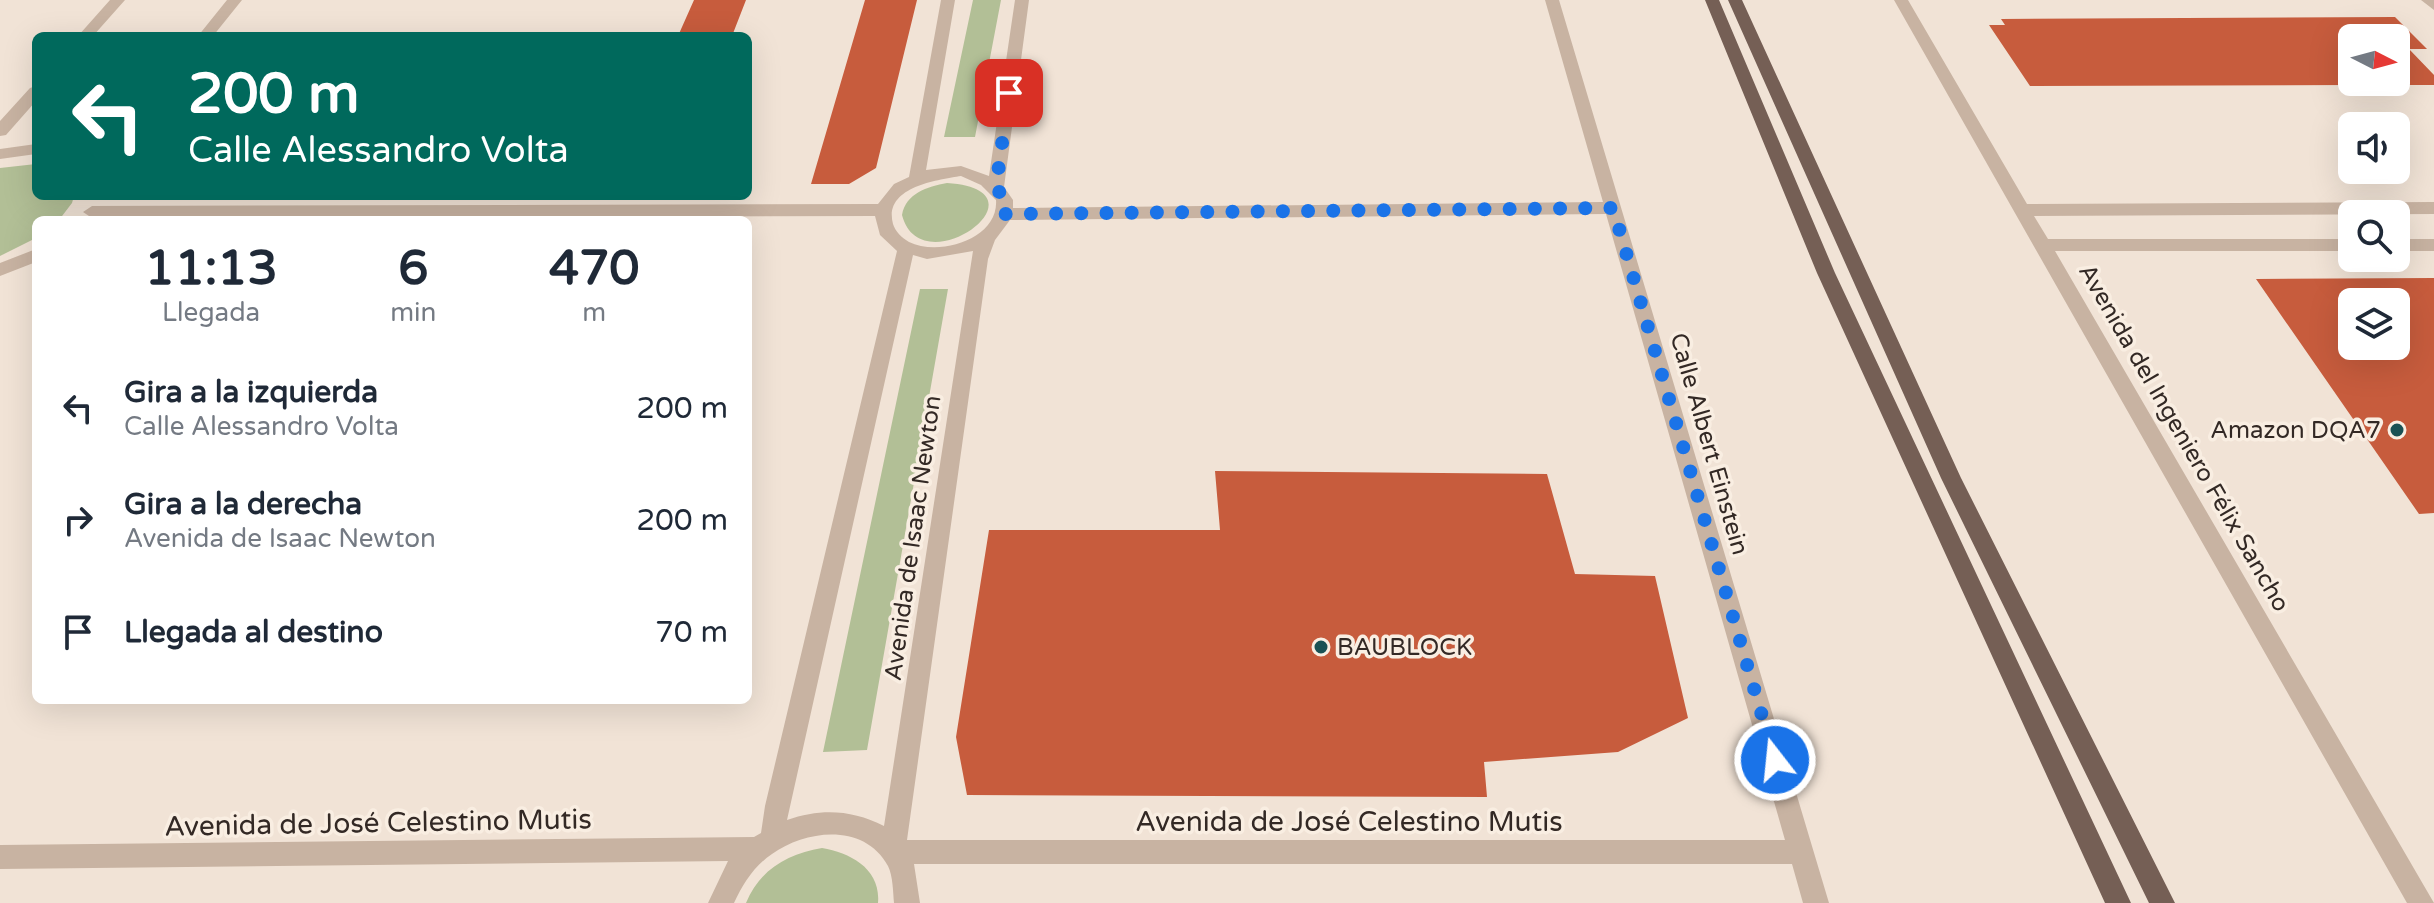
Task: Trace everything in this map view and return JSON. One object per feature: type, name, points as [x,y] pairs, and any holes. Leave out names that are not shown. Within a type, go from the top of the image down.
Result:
[{"type":"main road","points":[[1712,0],[1826,273],[2118,903]]},
{"type":"main road","points":[[1735,0],[1951,478],[2162,903]]},
{"type":"street","points":[[89,32],[118,0]]},
{"type":"street","points":[[208,32],[235,0]]},
{"type":"street","points":[[917,177],[948,0]]},
{"type":"street","points":[[996,187],[1022,0]]},
{"type":"street","name":"Calle Albert Einstein","points":[[1552,0],[1816,903]]},
{"type":"street","name":"Avenida del Ingeniero Félix Sancho","points":[[1901,0],[2421,903]]},
{"type":"street","points":[[2428,0],[2434,6]]},
{"type":"street","points":[[0,131],[32,95]]},
{"type":"street","points":[[0,154],[32,150]]},
{"type":"street","points":[[961,171],[981,177],[996,187],[1004,199],[1004,214],[987,237],[969,247],[948,252],[906,248],[885,232],[881,221],[882,210],[894,191],[917,177],[961,171]]},
{"type":"street","points":[[1004,214],[1613,208]]},
{"type":"street","points":[[2024,210],[2434,208]]},
{"type":"street","points":[[92,209],[882,210]]},
{"type":"street","name":"Avenida de Isaac Newton","points":[[894,850],[979,259],[987,237]]},
{"type":"street","points":[[2044,245],[2338,245]]},
{"type":"street","points":[[2410,245],[2434,245]]},
{"type":"street","points":[[765,843],[777,806],[906,248]]},
{"type":"street","points":[[3,272],[32,257]]},
{"type":"street","points":[[721,903],[737,870],[765,843],[805,823],[839,821],[869,829],[894,850],[908,884],[907,903]]},
{"type":"street","name":"Avenida de José Celestino Mutis","points":[[0,857],[765,843]]},
{"type":"street","name":"Avenida de José Celestino Mutis","points":[[894,850],[1802,852]]},
{"type":"green space","points":[[973,0],[1001,0],[975,137],[944,137]]},
{"type":"green space","points":[[32,164],[32,200],[73,200],[62,216],[32,216],[32,240],[0,256],[0,168]]},
{"type":"green space","points":[[947,183],[977,189],[988,201],[985,215],[972,229],[953,239],[932,242],[914,235],[902,215],[904,207],[913,196],[925,189]]},
{"type":"green space","points":[[920,289],[948,289],[867,750],[823,752]]},
{"type":"green space","points":[[822,848],[843,854],[862,865],[875,881],[878,903],[746,903],[759,881],[776,865],[798,854]]},
{"type":"building","points":[[694,0],[746,0],[734,32],[680,32]]},
{"type":"building","points":[[865,0],[917,0],[876,168],[849,184],[811,184]]},
{"type":"building","points":[[2395,17],[2402,24],[2338,24],[2338,85],[2030,86],[1989,25],[2005,25],[2001,19]]},
{"type":"building","points":[[2410,32],[2427,49],[2410,49]]},
{"type":"building","points":[[2410,50],[2434,75],[2434,85],[2410,85]]},
{"type":"building","name":"Amazon DQA7","points":[[2434,278],[2434,513],[2419,514],[2256,279]]},
{"type":"building","name":"BAUBLOCK","points":[[1215,471],[1547,474],[1575,574],[1655,576],[1688,718],[1618,752],[1484,762],[1487,797],[967,795],[956,737],[989,530],[1220,530]]},
{"type":"place","name":"Amazon DQA7","points":[[2397,430]]},
{"type":"place","name":"BAUBLOCK","points":[[1321,647]]},
{"type":"route","points":[[1009,93],[996,187],[1004,199],[1004,214],[1613,208],[1775,760]]}]
